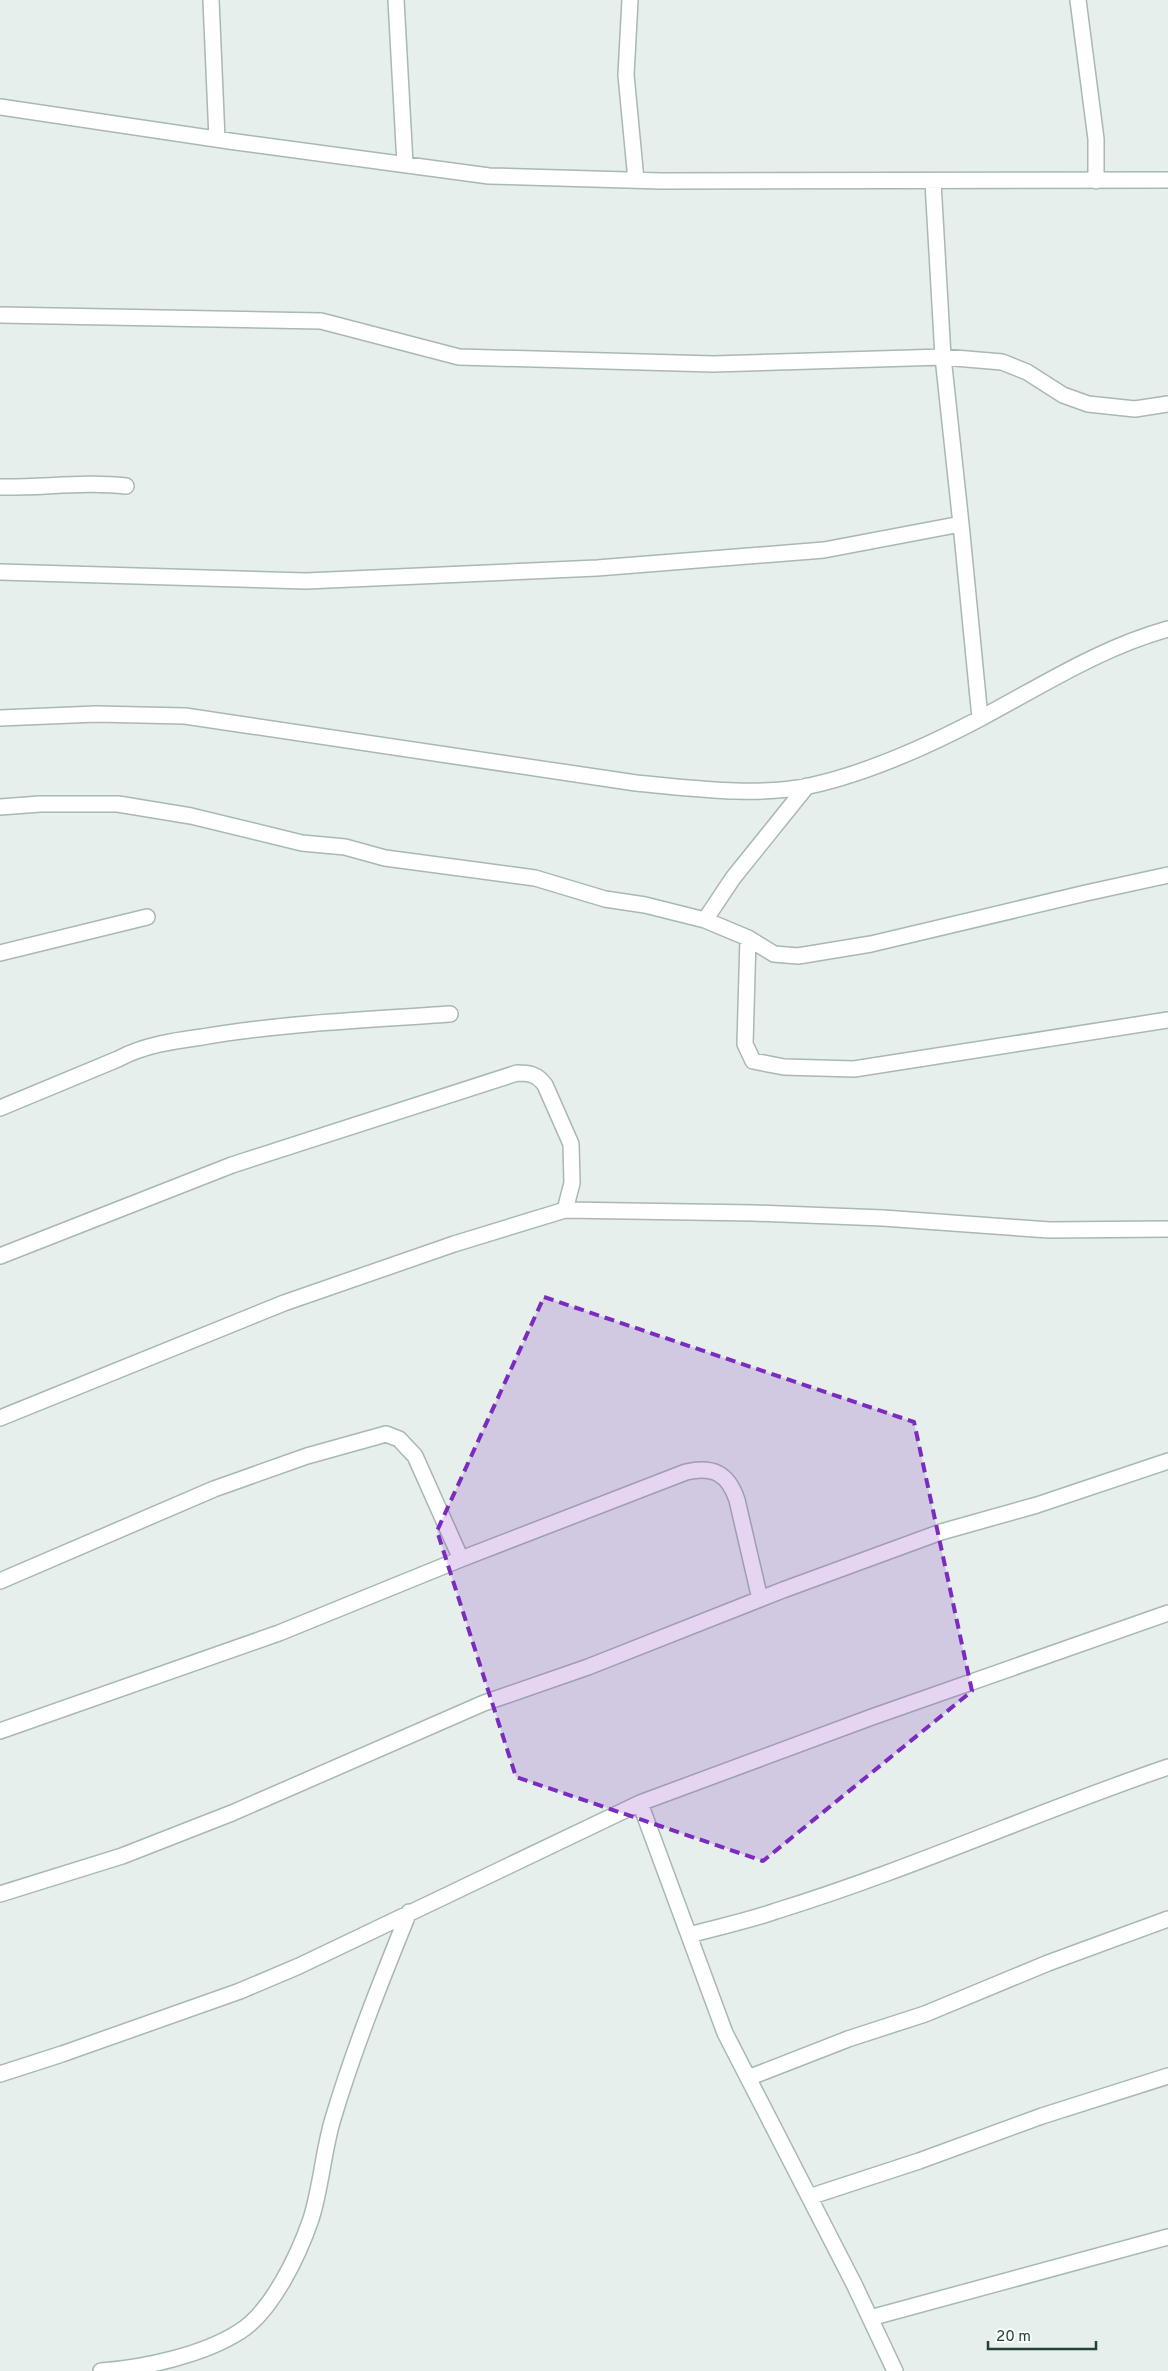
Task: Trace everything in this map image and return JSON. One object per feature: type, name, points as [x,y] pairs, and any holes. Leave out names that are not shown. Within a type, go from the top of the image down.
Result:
[{"type":"street","points":[[212,0],[217,139]]},
{"type":"street","points":[[396,0],[405,164]]},
{"type":"street","points":[[630,0],[626,75],[636,180]]},
{"type":"street","points":[[1078,0],[1096,140],[1096,181]]},
{"type":"street","points":[[0,107],[490,176],[636,180],[933,182],[1168,180]]},
{"type":"street","points":[[933,182],[943,357],[980,718]]},
{"type":"street","points":[[0,315],[321,321],[459,356],[713,364],[943,357],[1002,362],[1028,372],[1063,395],[1088,404],[1135,409],[1168,404]]},
{"type":"street","points":[[0,487],[34,488],[52,484],[103,483],[126,486]]},
{"type":"street","points":[[0,572],[306,581],[588,568],[824,550],[961,524]]},
{"type":"street","points":[[0,718],[96,714],[185,716],[636,783],[757,790],[807,786],[842,778],[885,762],[980,718],[1095,655],[1140,637],[1168,629]]},
{"type":"street","points":[[705,920],[733,878],[807,786]]},
{"type":"street","points":[[0,807],[40,804],[118,804],[191,816],[302,843],[345,847],[385,858],[535,878],[605,899],[645,905],[705,920],[748,938],[774,954],[798,956],[871,944],[1086,892],[1168,876]]},
{"type":"street","points":[[0,953],[147,917]]},
{"type":"street","points":[[748,938],[745,1044],[754,1062],[784,1067],[854,1069],[1168,1020]]},
{"type":"street","points":[[0,1108],[118,1059],[135,1050],[174,1041],[250,1029],[450,1014]]},
{"type":"street","points":[[0,1256],[232,1165],[516,1073],[530,1073],[540,1078],[545,1085],[571,1144],[572,1183],[565,1210]]},
{"type":"street","points":[[0,1418],[284,1303],[454,1244],[565,1210],[753,1213],[883,1218],[1049,1230],[1168,1229]]},
{"type":"street","points":[[0,1582],[214,1489],[307,1456],[386,1434],[399,1440],[415,1456],[461,1558]]},
{"type":"street","points":[[0,1894],[131,1852],[232,1813],[484,1703],[588,1667],[941,1532],[1037,1506],[1168,1461]]},
{"type":"street","points":[[0,1731],[279,1633],[370,1598],[461,1558],[678,1475],[702,1468],[718,1474],[732,1484],[760,1600]]},
{"type":"street","points":[[0,2074],[240,1991],[299,1966],[640,1803],[863,1720],[1168,1613]]},
{"type":"street","points":[[688,1935],[776,1912],[873,1878],[1112,1786],[1168,1768]]},
{"type":"street","points":[[640,1803],[725,2034],[809,2197],[895,2371]]},
{"type":"street","points":[[101,2371],[161,2361],[205,2348],[240,2332],[267,2304],[291,2269],[311,2218],[332,2123],[372,2005],[409,1912]]},
{"type":"street","points":[[748,2078],[848,2039],[925,2014],[1058,1960],[1168,1919]]},
{"type":"street","points":[[809,2197],[919,2161],[1042,2116],[1168,2076]]},
{"type":"street","points":[[870,2318],[1168,2237]]},
{"type":"highlighted area","points":[[544,1297],[914,1422],[972,1691],[763,1861],[516,1777],[437,1531]]}]
